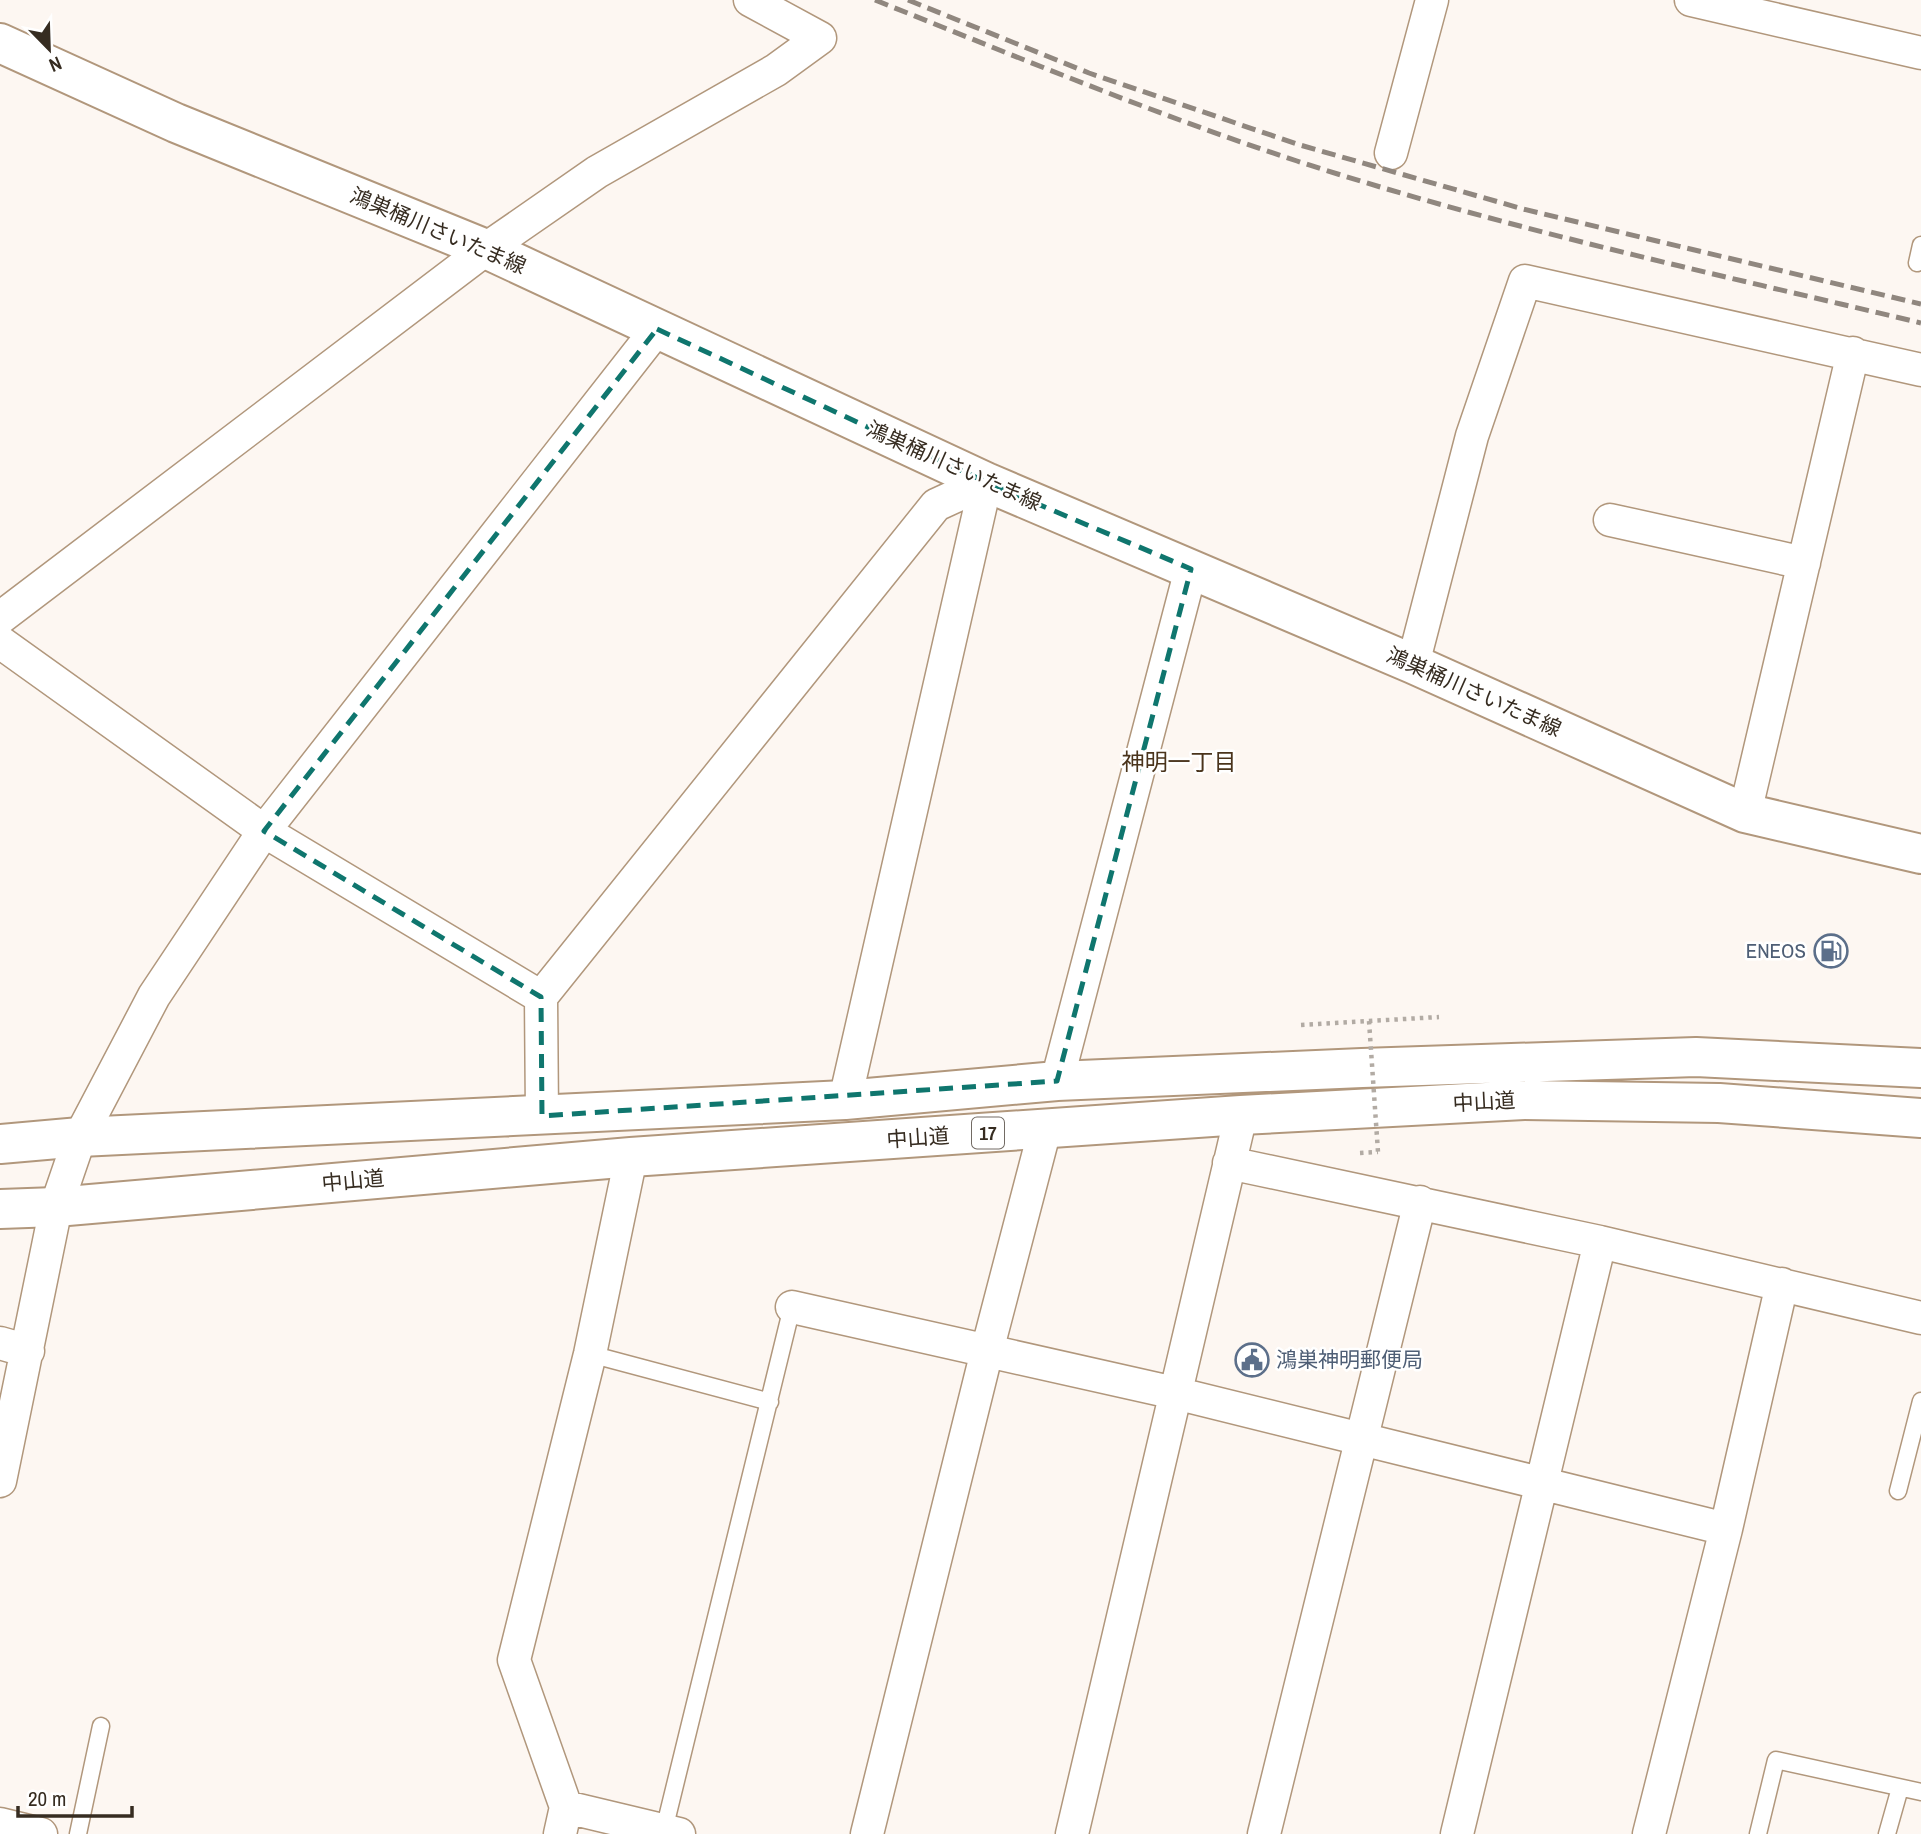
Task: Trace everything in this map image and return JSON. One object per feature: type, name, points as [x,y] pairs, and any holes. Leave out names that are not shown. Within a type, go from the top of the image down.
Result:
[{"type":"main road","name":"鴻巣桶川さいたま線","points":[[0,43],[176,123],[486,249],[986,482],[1413,664],[1745,813],[1921,854]]},
{"type":"main road","name":"中山道","points":[[0,1144],[80,1137],[845,1100],[1057,1082],[1362,1068],[1696,1057],[1921,1068]]},
{"type":"main road","name":"中山道","points":[[0,1209],[56,1207],[631,1157],[1241,1115],[1524,1100],[1719,1103],[1921,1118]]},
{"type":"street","points":[[0,618],[486,249],[597,172],[776,70],[820,38],[750,0]]},
{"type":"street","points":[[1391,153],[1432,0]]},
{"type":"street","points":[[1712,2],[1921,53]]},
{"type":"street","points":[[1413,664],[1472,436],[1525,281],[1921,370]]},
{"type":"street","points":[[0,1481],[14,1347],[56,1207],[80,1137],[154,996],[264,831],[657,329]]},
{"type":"street","points":[[1745,813],[1853,353]]},
{"type":"street","points":[[542,1116],[541,997],[936,505],[986,482]]},
{"type":"street","points":[[845,1100],[986,482]]},
{"type":"street","points":[[1610,520],[1804,563]]},
{"type":"street","points":[[1057,1082],[1191,569]]},
{"type":"street","points":[[0,642],[264,831],[541,997]]},
{"type":"street","points":[[1072,1834],[1241,1115]]},
{"type":"street","points":[[867,1834],[986,1351],[1045,1129]]},
{"type":"street","points":[[631,1157],[590,1354],[513,1660],[563,1821],[669,1833]]},
{"type":"street","points":[[1229,1163],[1600,1242],[1921,1318]]},
{"type":"street","points":[[1264,1834],[1420,1202]]},
{"type":"street","points":[[1457,1834],[1600,1242]]},
{"type":"street","points":[[1649,1834],[1726,1529],[1782,1284]]},
{"type":"street","points":[[792,1307],[1175,1393],[1726,1529]]},
{"type":"street","points":[[0,1824],[41,1834]]},
{"type":"lane","points":[[1917,263],[1921,245]]},
{"type":"lane","points":[[669,1833],[792,1307]]},
{"type":"lane","points":[[590,1354],[770,1402]]},
{"type":"lane","points":[[1898,1491],[1921,1401]]},
{"type":"lane","points":[[78,1834],[101,1726]]},
{"type":"lane","points":[[1758,1834],[1776,1760],[1921,1792]]},
{"type":"lane","points":[[1887,1834],[1900,1788]]},
{"type":"path","points":[[1301,1025],[1439,1017]]},
{"type":"path","points":[[1369,1021],[1378,1152]]},
{"type":"highlighted area","points":[[657,329],[986,482],[1191,569],[1057,1081],[542,1116],[541,997],[264,831]]},
{"type":"railway","points":[[875,0],[1190,124],[1374,185],[1529,229],[1921,323]]},
{"type":"railway","points":[[908,0],[1089,73],[1300,145],[1523,209],[1921,304]]},
{"type":"place","name":"ENEOS","points":[[1831,951]]},
{"type":"place","name":"鴻巣神明郵便局","points":[[1252,1360]]},
{"type":"district","name":"神明一丁目","points":[[1179,762]]}]
